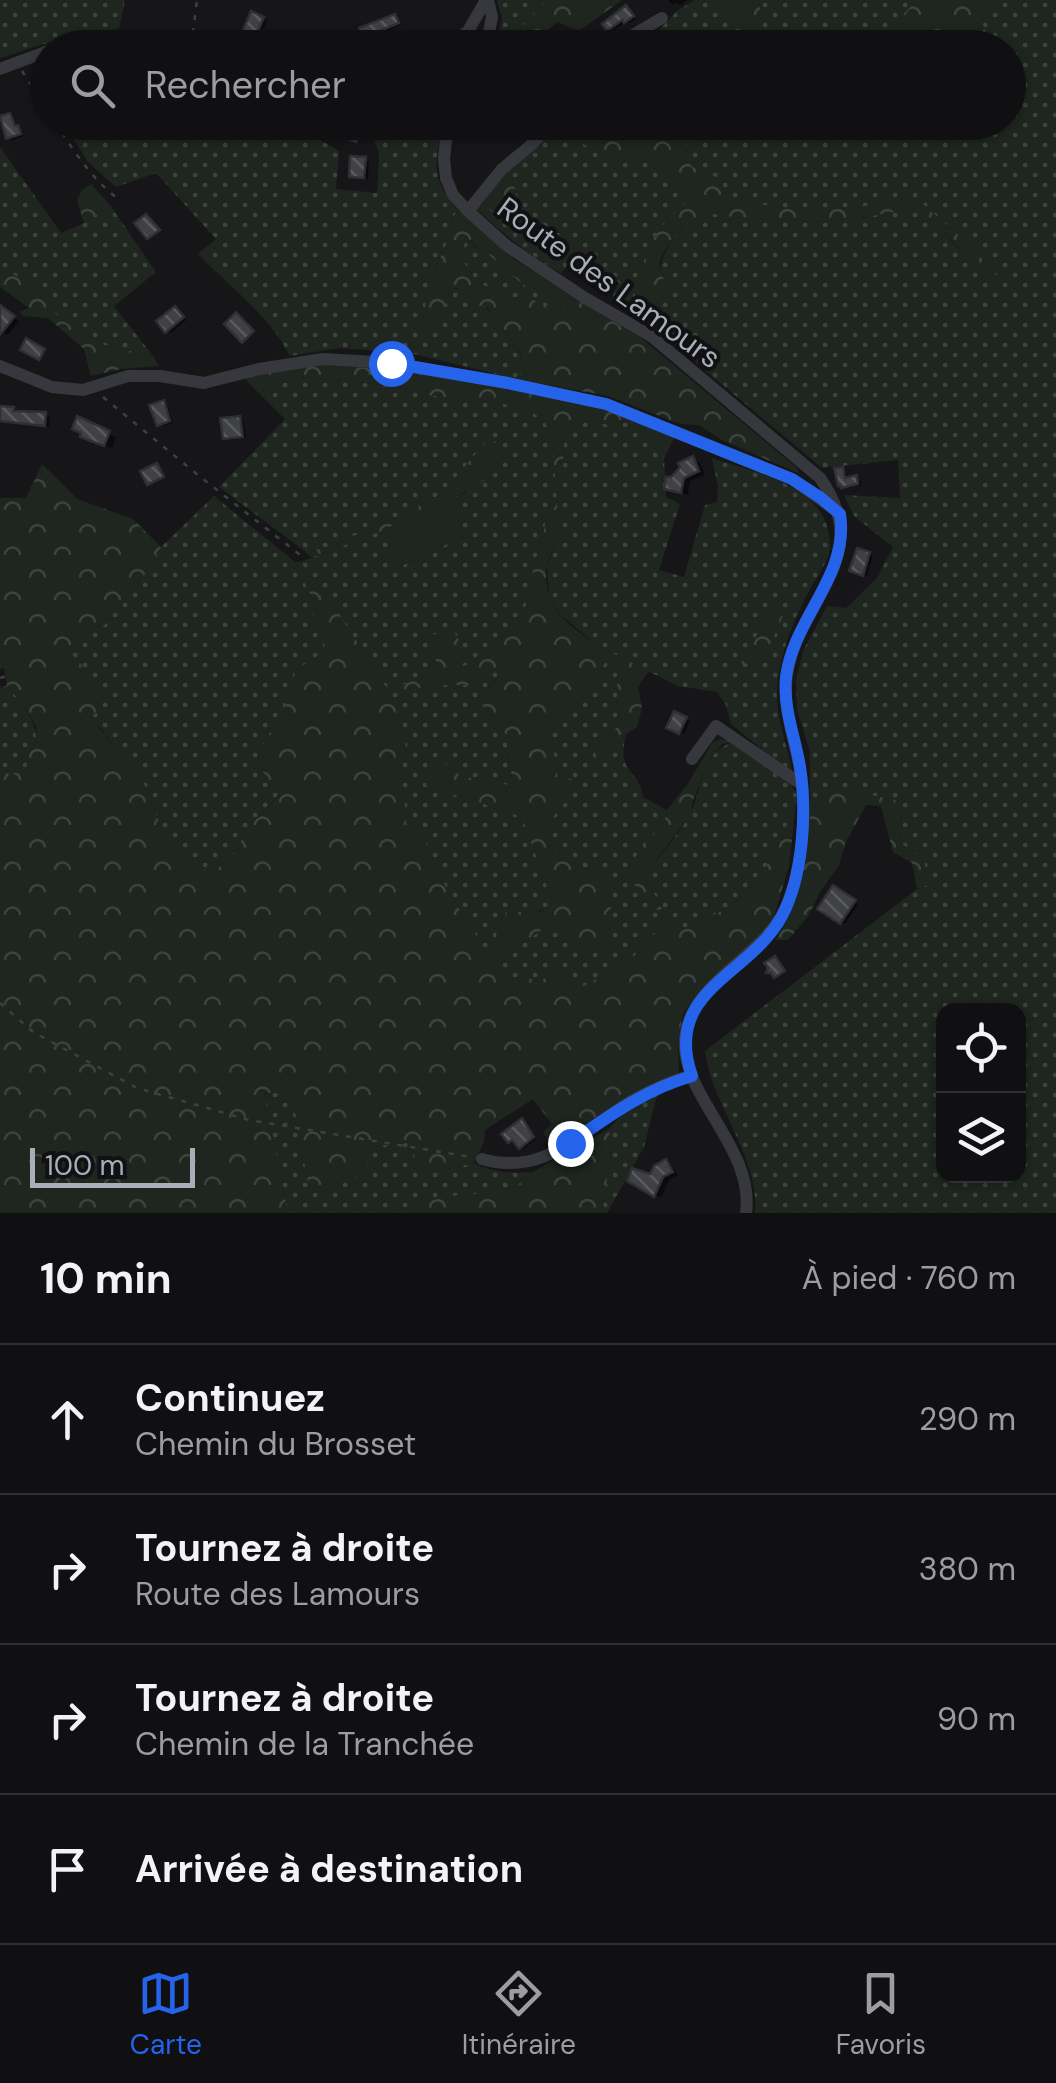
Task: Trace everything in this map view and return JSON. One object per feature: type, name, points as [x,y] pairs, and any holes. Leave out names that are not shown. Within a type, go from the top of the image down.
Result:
[{"type":"street","points":[[469,30],[487,0]]},
{"type":"street","points":[[487,0],[492,17],[489,30]]},
{"type":"street","points":[[642,30],[662,18]]},
{"type":"street","points":[[0,69],[30,57]]},
{"type":"street","name":"Route des Lamours","points":[[446,140],[446,178],[453,195],[468,211],[507,246],[651,336],[820,478],[840,514]]},
{"type":"street","points":[[468,211],[502,170],[536,140]]},
{"type":"street","points":[[0,366],[52,388],[83,390],[128,376],[204,383],[323,359],[391,363],[508,383],[606,404],[792,479],[840,514],[842,531],[836,563],[796,644],[786,678],[786,705],[800,767],[802,836],[789,900],[779,921],[760,943],[697,1004],[685,1040],[692,1076],[746,1185],[746,1213]]},
{"type":"street","points":[[692,759],[716,726],[801,784]]},
{"type":"street","points":[[482,1160],[525,1164],[543,1158],[633,1100],[692,1076]]},
{"type":"path","points":[[195,30],[197,0]]},
{"type":"path","points":[[14,62],[30,85]]},
{"type":"path","points":[[67,140],[99,184],[117,198]]},
{"type":"path","points":[[90,387],[304,558]]},
{"type":"path","points":[[0,678],[10,675]]},
{"type":"path","points":[[0,1003],[32,1032],[137,1088],[249,1120],[482,1160]]},
{"type":"green space","points":[[0,0],[125,0],[119,29],[30,30],[30,48],[0,58]]},
{"type":"green space","points":[[497,0],[548,0],[519,30],[500,30],[502,18]]},
{"type":"green space","points":[[548,0],[622,0],[580,30],[557,22],[548,30],[519,30]]},
{"type":"green space","points":[[695,0],[716,0],[735,30],[658,30]]},
{"type":"green space","points":[[716,0],[759,0],[763,30],[735,30]]},
{"type":"green space","points":[[759,0],[1056,0],[1056,1213],[755,1213],[748,1164],[719,1098],[705,1051],[917,889],[930,884],[924,859],[900,843],[902,818],[894,800],[833,791],[810,812],[810,752],[797,709],[796,680],[803,651],[827,606],[846,608],[877,578],[893,547],[854,516],[844,495],[900,498],[898,460],[822,468],[656,329],[611,301],[619,281],[587,259],[567,237],[522,220],[515,212],[517,199],[505,173],[541,140],[577,140],[610,159],[651,162],[691,199],[657,233],[639,278],[660,272],[669,245],[703,212],[821,222],[913,208],[938,226],[959,249],[971,246],[917,199],[852,209],[792,209],[733,201],[719,190],[707,171],[692,168],[686,150],[688,140],[1026,140],[1026,30],[763,30]]},
{"type":"green space","points":[[1002,0],[995,12],[980,18],[985,30],[904,30],[895,23],[913,4]]},
{"type":"green space","points":[[74,140],[320,140],[339,151],[336,189],[377,193],[379,153],[374,140],[440,140],[439,179],[458,210],[436,265],[422,340],[440,323],[450,288],[461,290],[482,303],[522,356],[520,380],[410,353],[339,348],[290,356],[260,314],[198,254],[216,239],[156,173],[116,187],[88,162]]},
{"type":"green space","points":[[577,140],[688,140],[686,150],[692,167],[718,179],[720,190],[733,201],[792,209],[852,209],[917,199],[971,246],[1000,279],[996,286],[938,226],[913,208],[821,222],[703,212],[662,255],[660,272],[670,286],[662,304],[646,312],[634,308],[635,295],[626,286],[639,278],[657,233],[690,198],[651,162],[610,159]]},
{"type":"green space","points":[[0,147],[61,233],[110,205],[156,272],[114,306],[153,356],[100,344],[60,319],[34,288],[0,266]]},
{"type":"green space","points":[[505,173],[514,187],[515,212],[522,220],[567,237],[587,259],[626,286],[573,259],[564,248],[527,243],[511,222],[481,205]]},
{"type":"green space","points":[[91,184],[110,205],[84,223],[77,200]]},
{"type":"green space","points":[[481,205],[511,222],[527,243],[565,248],[573,259],[561,273],[549,266],[476,209]]},
{"type":"green space","points":[[458,210],[508,255],[640,337],[800,474],[722,440],[699,425],[680,424],[608,396],[520,380],[522,355],[487,307],[469,304],[458,288],[450,288],[440,323],[421,342],[431,281]],"holes":[[[465,235],[526,287],[547,291],[565,307],[565,313],[528,298],[507,297],[477,282],[460,257]]]},
{"type":"green space","points":[[464,234],[478,250],[526,286],[547,291],[565,307],[565,314],[528,298],[507,297],[477,282],[460,257],[464,252]]},
{"type":"green space","points":[[0,266],[34,288],[60,319],[100,344],[153,356],[159,366],[91,376],[84,349],[48,318],[19,312],[29,308],[0,287]]},
{"type":"green space","points":[[322,365],[407,370],[608,410],[675,437],[664,458],[631,420],[611,425],[585,421],[564,441],[562,498],[557,504],[552,438],[544,419],[520,406],[298,377],[259,393],[245,379],[258,373]]},
{"type":"green space","points":[[298,377],[520,406],[544,419],[552,438],[562,498],[564,441],[570,432],[585,421],[611,425],[631,420],[664,458],[666,497],[680,504],[659,570],[684,577],[705,505],[717,502],[712,458],[783,482],[813,503],[823,517],[830,550],[790,634],[777,690],[792,770],[731,724],[726,705],[717,692],[678,686],[612,653],[617,669],[618,727],[599,746],[596,762],[626,735],[624,757],[643,797],[667,810],[664,822],[627,868],[665,913],[644,876],[687,819],[708,763],[723,746],[735,742],[790,783],[797,795],[775,851],[740,898],[684,928],[677,920],[642,944],[634,957],[575,992],[544,979],[509,979],[494,962],[552,923],[611,932],[603,876],[561,859],[545,841],[551,819],[584,779],[553,780],[559,766],[548,742],[560,716],[574,699],[593,642],[561,615],[549,597],[547,566],[555,546],[547,518],[524,622],[497,639],[479,659],[450,673],[441,671],[436,661],[432,674],[394,690],[471,685],[499,666],[497,678],[478,696],[507,736],[515,790],[460,777],[428,787],[523,818],[553,903],[498,935],[488,955],[446,888],[421,833],[407,828],[401,772],[406,749],[356,644],[334,606],[300,562],[385,529],[397,568],[463,536],[453,497],[466,493],[457,477],[440,495],[390,520],[331,546],[306,552],[219,487],[285,419],[259,393]]},
{"type":"green space","points":[[498,441],[496,472],[476,485],[383,531],[311,557],[306,552],[331,546],[440,495],[485,443]]},
{"type":"green space","points":[[42,464],[77,499],[133,519],[161,547],[146,573],[110,611],[105,625],[94,627],[68,651],[86,670],[98,692],[99,710],[89,719],[137,767],[164,833],[184,862],[213,872],[239,850],[243,832],[279,796],[258,764],[259,753],[288,699],[296,670],[325,651],[323,631],[313,617],[316,606],[295,562],[300,562],[334,606],[388,690],[432,674],[436,661],[429,647],[432,635],[452,628],[461,644],[460,657],[442,670],[450,673],[479,659],[497,639],[523,622],[547,518],[557,504],[558,533],[547,565],[547,586],[553,604],[579,632],[611,652],[586,696],[567,709],[548,742],[559,766],[553,780],[585,778],[551,819],[545,841],[561,859],[610,881],[611,932],[607,948],[579,950],[552,923],[494,962],[509,979],[543,979],[557,972],[575,991],[634,957],[642,944],[662,928],[666,916],[684,928],[727,907],[750,888],[768,864],[797,795],[789,866],[773,920],[701,989],[683,1014],[678,1040],[679,1073],[551,1146],[543,1132],[552,1124],[533,1099],[485,1130],[474,1163],[434,1172],[419,1164],[408,1143],[369,1146],[366,1173],[310,1193],[291,1092],[264,1093],[288,1213],[0,1213],[0,767],[10,775],[26,771],[28,753],[37,742],[36,726],[7,686],[4,668],[0,669],[0,498],[26,498]],"holes":[[[499,667],[497,679],[478,696],[507,736],[515,789],[487,775],[460,776],[447,764],[431,759],[424,773],[427,787],[522,818],[553,902],[540,912],[506,912],[488,954],[446,888],[421,833],[407,828],[401,772],[406,749],[401,710],[389,691],[471,685]]]},
{"type":"green space","points":[[214,496],[295,562],[316,606],[313,617],[323,631],[326,652],[296,670],[288,699],[259,753],[258,764],[279,795],[243,832],[239,850],[213,872],[184,862],[164,833],[137,767],[125,761],[101,728],[88,719],[67,651],[94,627],[105,625],[110,611],[146,573],[161,547]]},
{"type":"green space","points":[[453,497],[464,536],[396,568],[385,529]]},
{"type":"green space","points":[[778,598],[784,613],[772,639],[763,652],[739,667]]},
{"type":"green space","points":[[611,652],[649,671],[638,687],[642,708],[637,727],[589,765],[599,746],[618,726],[617,669]]},
{"type":"green space","points":[[7,686],[27,712],[37,742],[28,753],[27,771],[10,776],[0,767],[0,687]]},
{"type":"green space","points":[[713,742],[735,742],[722,744],[710,759],[691,814],[644,876],[666,916],[637,889],[627,867],[664,822],[667,810]]},
{"type":"green space","points":[[833,791],[895,800],[902,818],[900,843],[924,859],[931,884],[917,889],[912,863],[893,852],[881,806],[866,805],[845,844],[839,865],[809,915],[788,940],[775,940],[797,895],[810,812]]},
{"type":"green space","points":[[291,1091],[366,1173],[368,1146],[408,1143],[419,1164],[434,1172],[474,1163],[503,1172],[533,1172],[524,1183],[496,1193],[454,1196],[383,1213],[288,1213],[264,1094]]},
{"type":"green space","points":[[658,1091],[644,1147],[607,1213],[602,1202],[611,1162],[609,1129],[629,1107]]},
{"type":"green space","points":[[609,1129],[611,1162],[602,1202],[607,1213],[383,1213],[444,1198],[506,1190]]},
{"type":"building","points":[[626,5],[634,16],[608,30],[602,24]]},
{"type":"building","points":[[251,11],[264,17],[259,30],[243,30]]},
{"type":"building","points":[[395,14],[399,23],[382,30],[359,28]]},
{"type":"building","points":[[10,113],[21,134],[6,139],[0,116]]},
{"type":"building","points":[[350,156],[366,157],[364,178],[349,177]]},
{"type":"building","points":[[146,214],[160,230],[147,239],[134,223]]},
{"type":"building","points":[[0,305],[15,316],[0,335]]},
{"type":"building","points":[[175,306],[184,317],[165,333],[156,321]]},
{"type":"building","points":[[236,312],[254,331],[242,343],[224,324]]},
{"type":"building","points":[[26,338],[45,349],[39,360],[20,350]]},
{"type":"building","points":[[164,400],[170,421],[157,426],[149,405]]},
{"type":"building","points":[[0,406],[14,407],[13,411],[46,412],[45,426],[0,421]]},
{"type":"building","points":[[77,416],[110,431],[104,446],[80,437],[81,433],[72,429]]},
{"type":"building","points":[[240,416],[243,437],[223,439],[220,418]]},
{"type":"building","points":[[693,456],[699,471],[684,478],[681,493],[664,489],[666,477],[680,467],[678,463]]},
{"type":"building","points":[[157,463],[164,477],[147,485],[140,471]]},
{"type":"building","points":[[843,467],[845,478],[857,475],[858,484],[838,486],[834,468]]},
{"type":"building","points":[[857,548],[870,552],[863,576],[849,571]]},
{"type":"building","points":[[674,711],[687,717],[679,734],[666,728]]},
{"type":"building","points":[[833,885],[856,900],[840,924],[817,909]]},
{"type":"building","points":[[775,956],[785,971],[774,978],[766,973],[764,963]]},
{"type":"building","points":[[522,1118],[534,1137],[519,1149],[501,1134]]},
{"type":"building","points":[[666,1159],[673,1172],[663,1177],[654,1197],[627,1181],[632,1168],[650,1174],[654,1166]]},
{"type":"route","points":[[391,363],[606,404],[792,479],[840,514],[842,531],[836,563],[796,644],[786,678],[786,705],[800,767],[802,804],[802,836],[789,900],[779,921],[760,943],[697,1004],[685,1040],[692,1076],[633,1100],[570,1143]]}]
